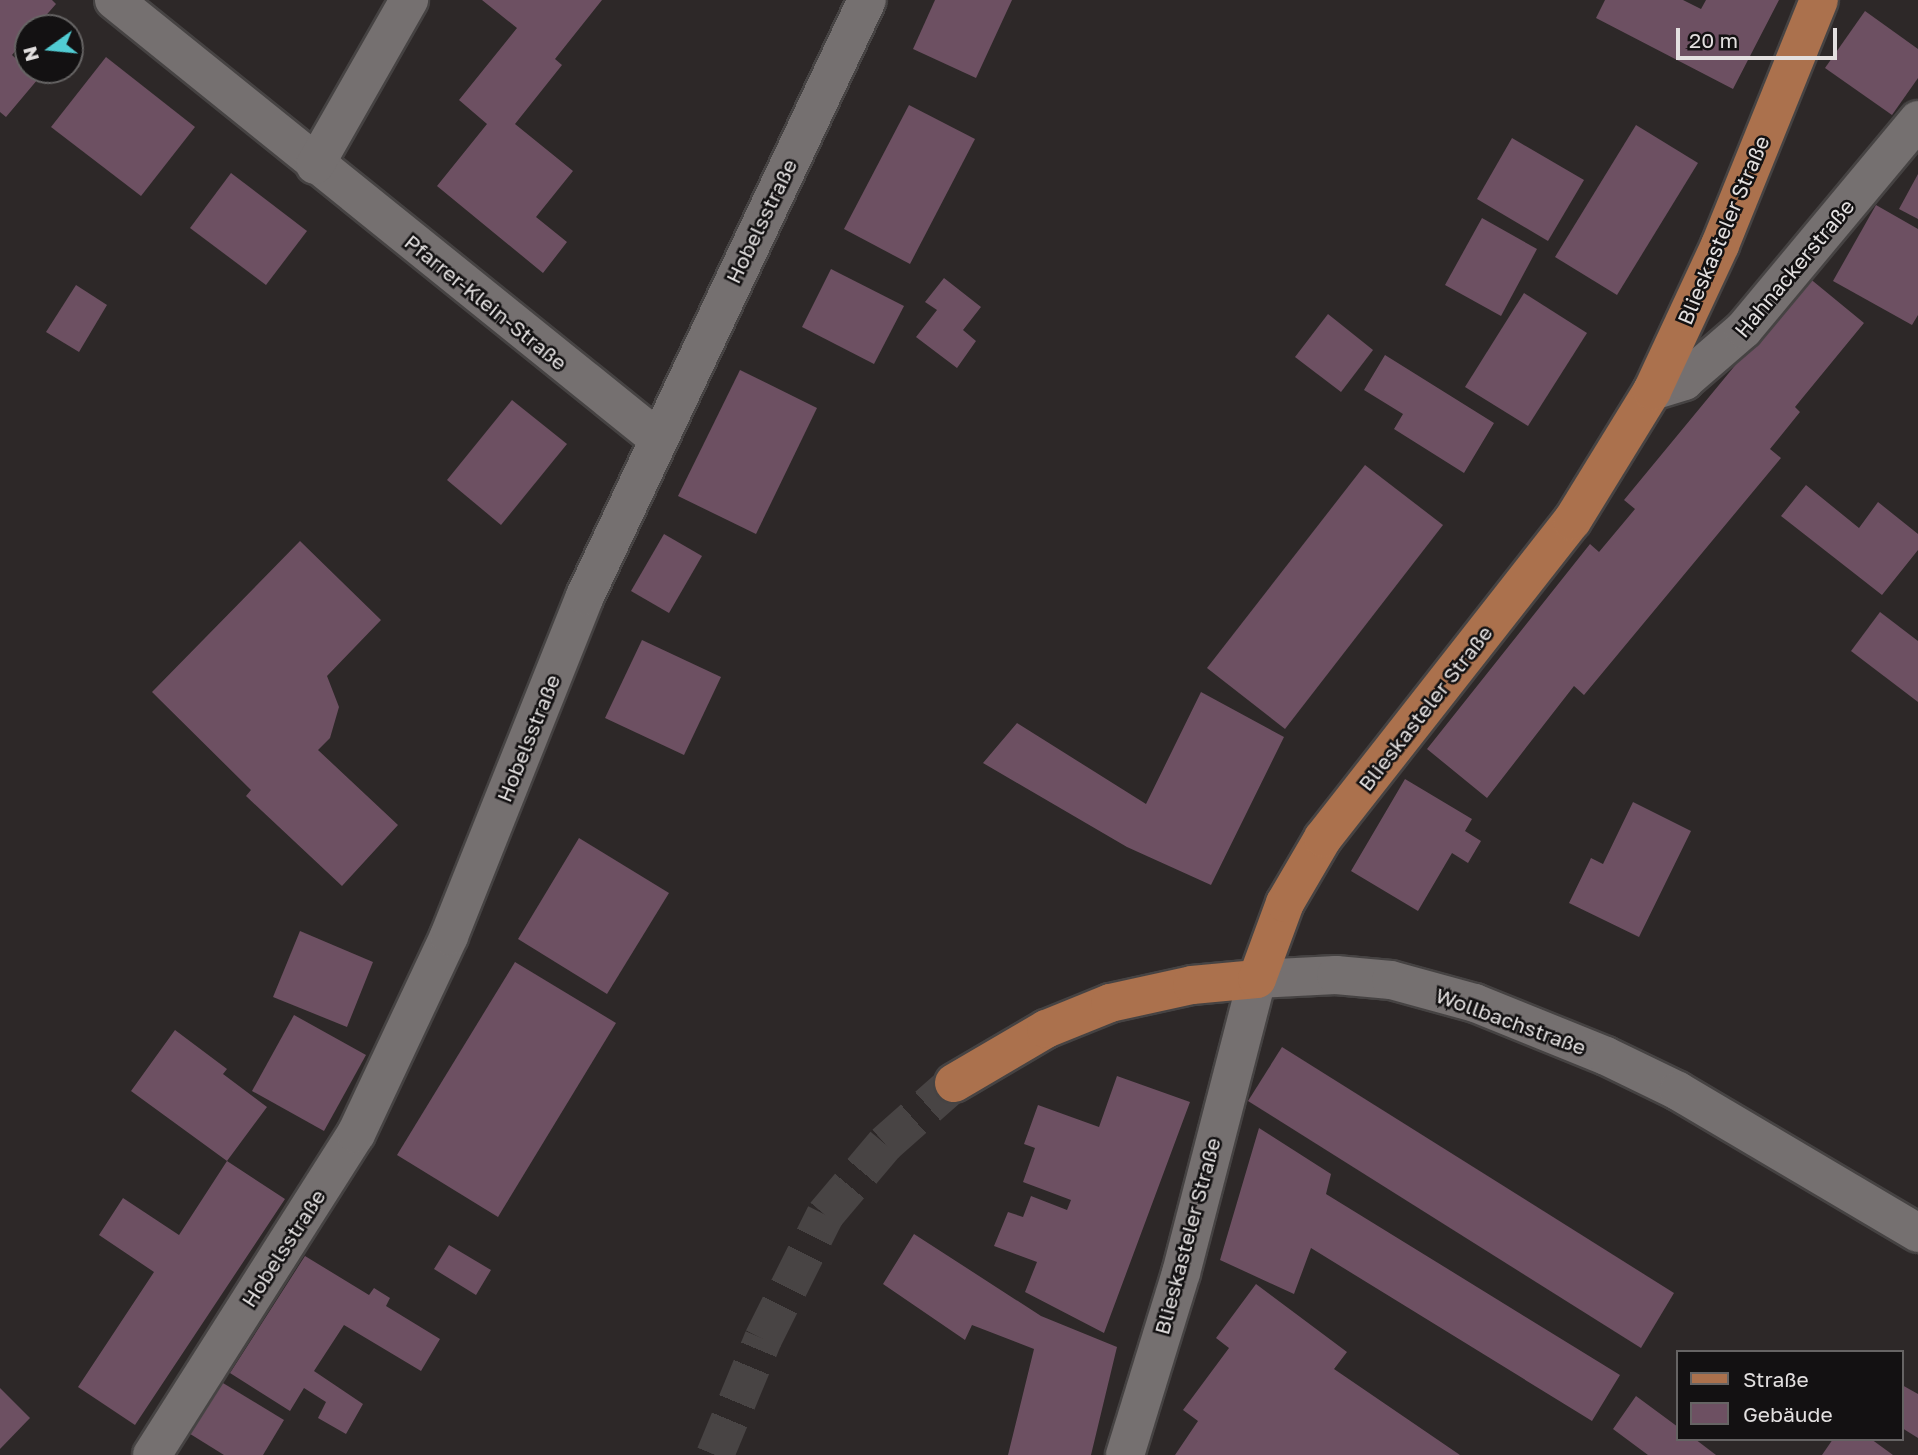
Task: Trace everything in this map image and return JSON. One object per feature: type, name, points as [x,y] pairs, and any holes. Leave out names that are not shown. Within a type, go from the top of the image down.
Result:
[{"type":"main road","name":"Blieskasteler Straße","points":[[1256,979],[1285,903],[1323,838],[1572,522],[1652,391],[1720,245],[1819,0]]},
{"type":"main road","name":"Wollbachstraße","points":[[954,1083],[1046,1029],[1110,1003],[1192,985],[1256,979]]},
{"type":"street","name":"Pfarrer-Klein-Straße","points":[[114,0],[315,165],[657,438]]},
{"type":"street","points":[[315,165],[409,0]]},
{"type":"street","name":"Hobelsstraße","points":[[152,1455],[356,1134],[449,936],[585,596],[657,438],[867,0]]},
{"type":"street","name":"Hahnackerstraße","points":[[1652,391],[1684,382],[1737,337],[1918,120]]},
{"type":"street","name":"Wollbachstraße","points":[[1256,979],[1336,975],[1391,980],[1475,1003],[1606,1056],[1678,1091],[1918,1233]]},
{"type":"street","name":"Blieskasteler Straße","points":[[1125,1455],[1181,1273],[1256,979]]},
{"type":"building","points":[[0,0],[52,0],[56,4],[47,14],[14,14],[14,84],[34,84],[6,117],[0,112]]},
{"type":"building","points":[[482,0],[602,0],[555,59],[562,65],[515,124],[573,171],[536,217],[567,242],[543,273],[437,186],[487,124],[459,100],[517,28]]},
{"type":"building","points":[[935,0],[1012,0],[976,78],[913,49]]},
{"type":"building","points":[[1605,0],[1683,0],[1701,9],[1706,0],[1779,0],[1733,89],[1596,18]]},
{"type":"building","points":[[1865,11],[1918,49],[1918,78],[1892,115],[1825,68]]},
{"type":"building","points":[[106,57],[195,127],[141,196],[51,127]]},
{"type":"building","points":[[909,105],[975,139],[910,264],[844,229]]},
{"type":"building","points":[[1636,125],[1698,163],[1617,295],[1555,257]]},
{"type":"building","points":[[1512,138],[1584,180],[1548,241],[1477,199]]},
{"type":"building","points":[[231,173],[307,231],[266,285],[190,228]]},
{"type":"building","points":[[1918,174],[1918,219],[1899,209]]},
{"type":"building","points":[[1876,205],[1918,229],[1918,315],[1912,325],[1833,281]]},
{"type":"building","points":[[1482,218],[1537,249],[1501,316],[1445,285]]},
{"type":"building","points":[[831,269],[904,306],[874,364],[802,327]]},
{"type":"building","points":[[1808,277],[1864,323],[1795,407],[1800,412],[1770,449],[1781,458],[1584,695],[1574,686],[1487,798],[1427,749],[1590,544],[1599,552],[1635,509],[1624,500]]},
{"type":"building","points":[[944,278],[981,307],[963,330],[976,341],[957,368],[916,337],[937,310],[925,302]]},
{"type":"building","points":[[76,285],[107,305],[79,352],[46,332]]},
{"type":"building","points":[[1524,293],[1587,333],[1528,426],[1465,387]]},
{"type":"building","points":[[1328,314],[1373,350],[1341,392],[1295,357]]},
{"type":"building","points":[[1385,355],[1494,423],[1464,473],[1394,429],[1403,414],[1364,390]]},
{"type":"building","points":[[740,370],[817,408],[756,534],[678,496]]},
{"type":"building","points":[[512,400],[567,444],[501,525],[447,480]]},
{"type":"building","points":[[1365,465],[1443,525],[1285,729],[1207,668]]},
{"type":"building","points":[[1806,485],[1859,528],[1878,502],[1918,534],[1918,550],[1882,595],[1781,516]]},
{"type":"building","points":[[664,534],[702,556],[669,613],[631,591]]},
{"type":"building","points":[[300,541],[381,620],[327,676],[339,707],[330,738],[318,750],[398,825],[342,886],[246,796],[251,790],[152,692]]},
{"type":"building","points":[[1880,612],[1918,641],[1918,702],[1851,651]]},
{"type":"building","points":[[642,640],[721,677],[684,755],[605,718]]},
{"type":"building","points":[[1201,692],[1284,737],[1211,885],[1127,847],[983,763],[1017,723],[1146,804]]},
{"type":"building","points":[[1405,779],[1472,819],[1465,831],[1481,841],[1468,863],[1452,853],[1418,911],[1351,871]]},
{"type":"building","points":[[1633,802],[1691,831],[1639,937],[1569,903],[1591,858],[1603,864]]},
{"type":"building","points":[[579,838],[669,893],[607,994],[518,939]]},
{"type":"building","points":[[300,931],[373,962],[347,1027],[273,997]]},
{"type":"building","points":[[515,962],[616,1023],[498,1217],[397,1155]]},
{"type":"building","points":[[294,1015],[366,1055],[324,1131],[252,1091]]},
{"type":"building","points":[[175,1030],[227,1069],[223,1074],[267,1107],[227,1161],[131,1091]]},
{"type":"building","points":[[1282,1047],[1674,1293],[1641,1348],[1248,1101]]},
{"type":"building","points":[[1117,1076],[1190,1102],[1104,1333],[1025,1292],[1037,1262],[994,1246],[1008,1212],[1023,1217],[1031,1196],[1067,1210],[1071,1200],[1023,1182],[1035,1148],[1024,1144],[1038,1105],[1099,1127]]},
{"type":"building","points":[[1259,1128],[1331,1174],[1326,1194],[1620,1375],[1592,1421],[1311,1248],[1294,1294],[1220,1260]]},
{"type":"building","points":[[227,1161],[285,1199],[135,1425],[78,1387],[154,1272],[99,1235],[123,1198],[179,1235]]},
{"type":"building","points":[[914,1234],[1041,1316],[1117,1347],[1091,1455],[1008,1455],[1034,1349],[972,1325],[965,1340],[883,1284]]},
{"type":"building","points":[[449,1245],[491,1270],[476,1295],[434,1269]]},
{"type":"building","points":[[305,1256],[369,1295],[374,1288],[390,1298],[386,1306],[440,1339],[421,1371],[344,1325],[314,1371],[363,1404],[346,1434],[318,1418],[326,1402],[304,1388],[290,1411],[230,1373]]},
{"type":"building","points":[[1256,1284],[1347,1352],[1334,1369],[1460,1455],[1175,1455],[1198,1421],[1183,1410],[1229,1348],[1216,1338]]},
{"type":"building","points":[[218,1380],[284,1420],[263,1455],[224,1455],[187,1432]]},
{"type":"building","points":[[1904,1386],[1918,1394],[1918,1438],[1904,1429]]},
{"type":"building","points":[[0,1388],[30,1418],[0,1449]]},
{"type":"building","points":[[1636,1396],[1676,1426],[1676,1441],[1698,1441],[1716,1455],[1648,1455],[1613,1429]]},
{"type":"building","points":[[1832,1441],[1874,1441],[1893,1455],[1822,1455]]},
{"type":"tunnel","points":[[715,1455],[763,1339],[825,1215],[885,1144],[954,1083]]}]
